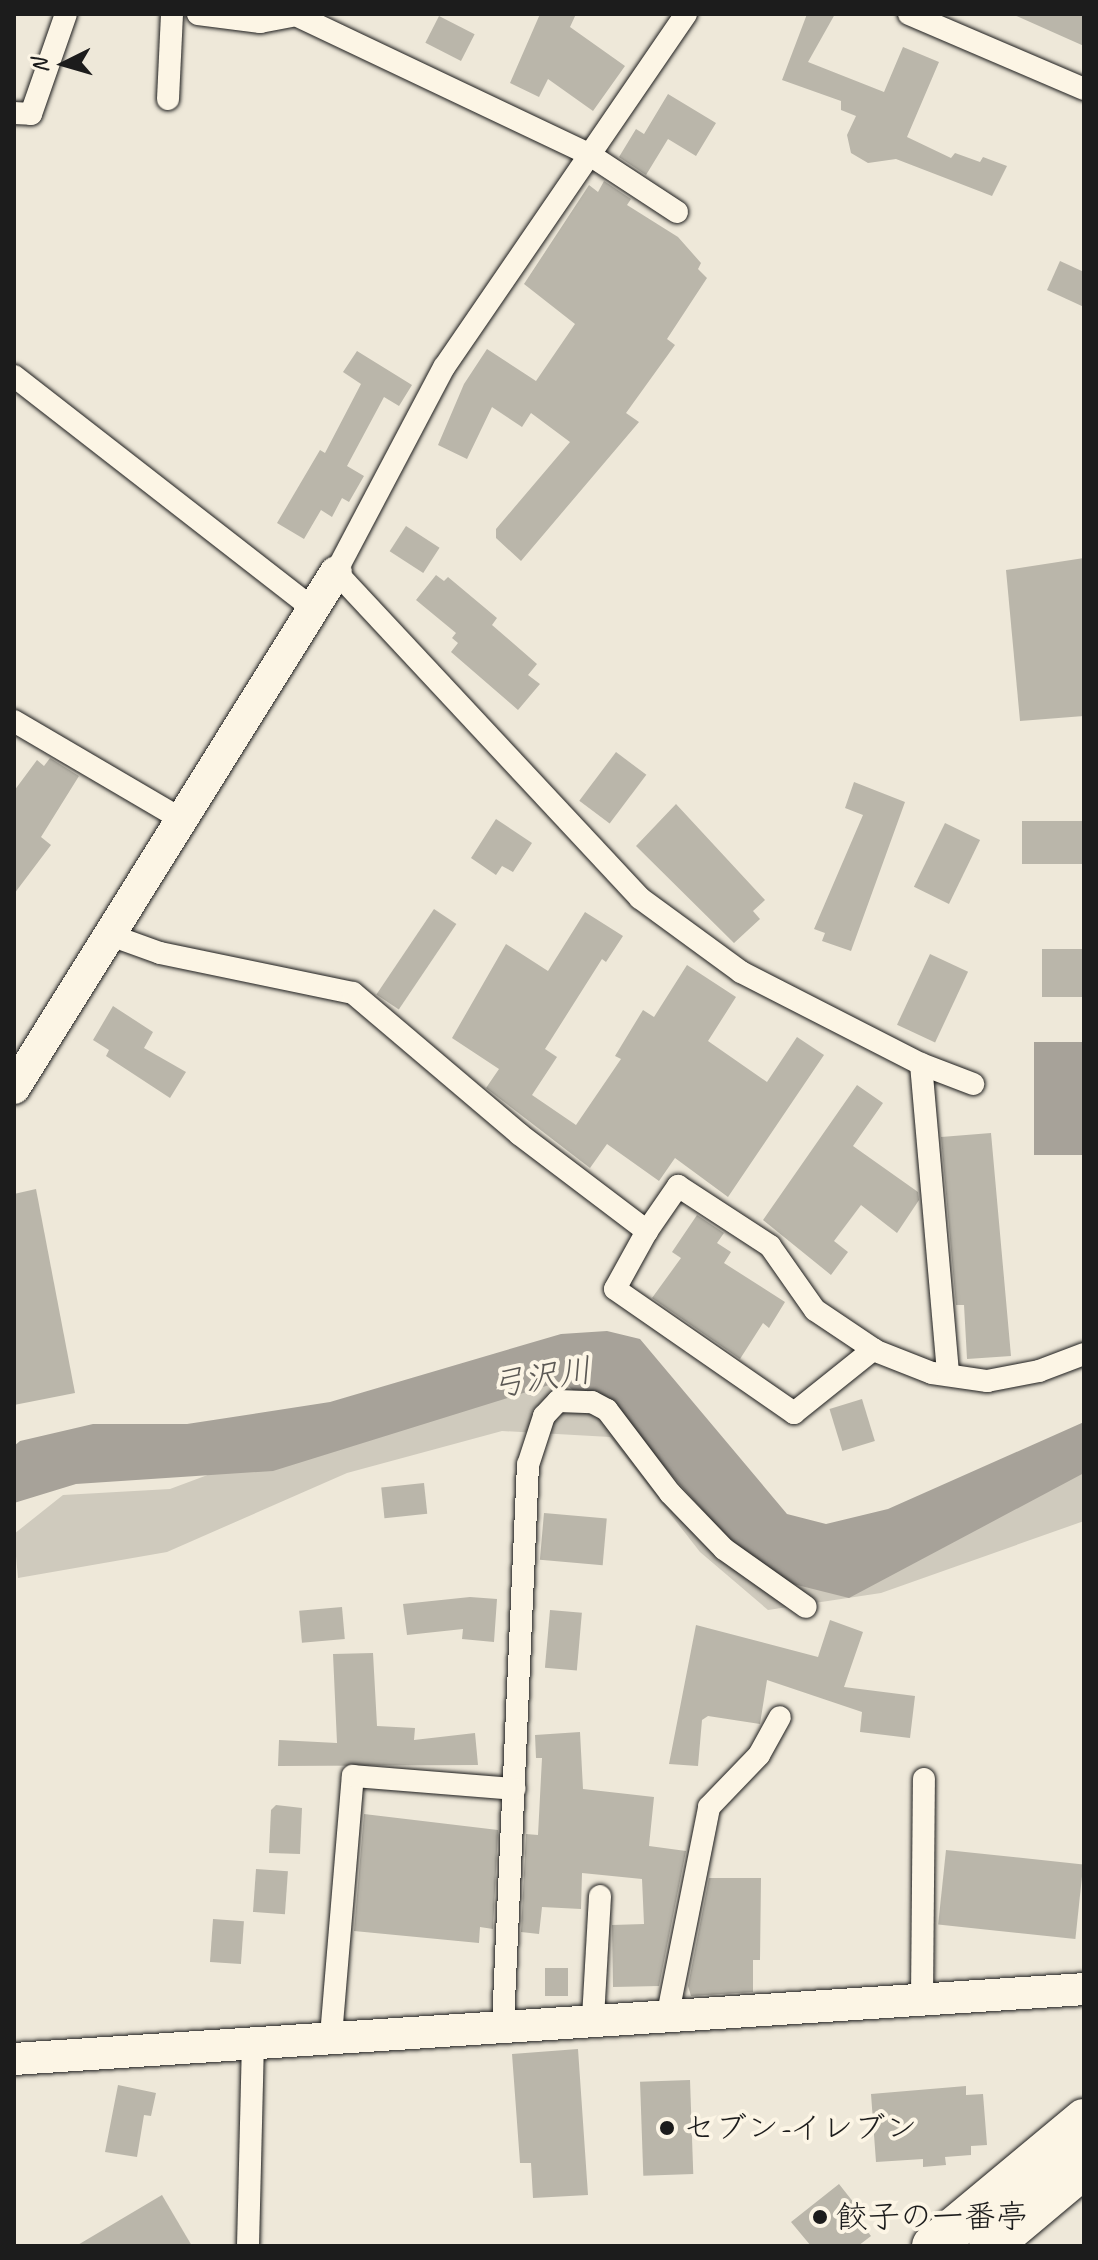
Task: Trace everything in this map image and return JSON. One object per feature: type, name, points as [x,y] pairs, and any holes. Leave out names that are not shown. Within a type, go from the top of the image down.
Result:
[{"type":"highway","points":[[933,2246],[1084,2120]]},
{"type":"highway","points":[[990,2246],[1084,2167]]},
{"type":"street","points":[[14,113],[31,114],[66,14]]},
{"type":"street","points":[[168,99],[172,14]]},
{"type":"street","points":[[198,14],[260,22],[301,15],[590,155],[677,212]]},
{"type":"street","points":[[14,1088],[113,936],[315,610],[444,367],[686,14]]},
{"type":"street","points":[[909,14],[1084,89]]},
{"type":"street","points":[[14,376],[315,610]]},
{"type":"street","points":[[336,572],[640,898],[741,972],[921,1064],[973,1084]]},
{"type":"street","points":[[14,721],[183,820]]},
{"type":"street","points":[[113,936],[160,953],[353,993],[519,1134],[647,1231]]},
{"type":"street","points":[[921,1064],[948,1374]]},
{"type":"street","points":[[874,1349],[794,1413],[615,1289],[647,1231],[678,1186],[770,1246],[815,1310],[874,1349],[948,1374],[987,1381],[1039,1371],[1084,1354]]},
{"type":"street","points":[[503,2024],[528,1465],[544,1416],[558,1401],[592,1402],[607,1410],[670,1493],[724,1549],[806,1607]]},
{"type":"street","points":[[668,2013],[709,1807],[759,1755],[780,1717]]},
{"type":"street","points":[[331,2036],[353,1776],[514,1789]]},
{"type":"street","points":[[922,1999],[924,1779]]},
{"type":"street","points":[[593,2018],[600,1896]]},
{"type":"street","points":[[14,2059],[668,2013],[1084,1989]]},
{"type":"street","points":[[248,2246],[253,2041]]},
{"type":"shaded area","points":[[571,1351],[773,1527],[874,1533],[1084,1453],[1084,1521],[881,1593],[768,1610],[700,1552],[610,1437],[502,1431],[347,1473],[167,1552],[18,1578],[14,1534],[63,1495],[170,1489],[312,1436]]},
{"type":"water","points":[[1034,1042],[1084,1042],[1084,1155],[1034,1155]]},
{"type":"water","name":"弓沢川","points":[[607,1331],[640,1339],[787,1514],[826,1524],[888,1509],[1084,1422],[1084,1473],[849,1598],[761,1576],[661,1463],[562,1381],[273,1471],[76,1484],[14,1503],[14,1446],[20,1441],[93,1424],[187,1424],[330,1402],[561,1334]]},
{"type":"building","points":[[540,14],[576,14],[570,27],[625,66],[593,111],[548,79],[539,97],[510,83]]},
{"type":"building","points":[[807,14],[835,14],[808,62],[884,92],[903,47],[939,62],[907,137],[951,158],[955,153],[980,162],[983,157],[1007,166],[992,196],[896,159],[868,163],[851,153],[847,135],[856,116],[841,110],[841,101],[782,80]]},
{"type":"building","points":[[1012,14],[1084,14],[1084,46]]},
{"type":"building","points":[[439,16],[475,34],[461,61],[425,43]]},
{"type":"building","points":[[668,94],[716,123],[696,156],[668,139],[646,175],[619,157],[636,129],[644,134]]},
{"type":"building","points":[[604,181],[631,199],[627,205],[678,237],[701,263],[698,269],[707,278],[667,339],[675,345],[626,413],[639,422],[521,561],[496,538],[496,529],[570,442],[531,413],[522,427],[492,407],[467,459],[438,445],[464,384],[487,349],[536,381],[575,324],[524,284],[589,185],[598,192]]},
{"type":"building","points":[[1060,261],[1084,272],[1084,307],[1047,290]]},
{"type":"building","points":[[357,351],[412,385],[399,406],[384,397],[347,466],[364,476],[349,502],[342,498],[332,517],[321,510],[304,539],[277,523],[320,450],[325,453],[361,384],[343,372]]},
{"type":"building","points":[[406,526],[440,548],[423,573],[390,551]]},
{"type":"building","points":[[1084,558],[1084,716],[1020,721],[1006,570]]},
{"type":"building","points":[[436,575],[444,581],[448,577],[497,618],[492,625],[537,664],[528,675],[540,684],[518,710],[451,652],[458,643],[452,638],[456,633],[416,600]]},
{"type":"building","points":[[616,752],[646,775],[610,824],[579,801]]},
{"type":"building","points":[[50,758],[79,776],[41,837],[51,845],[14,894],[14,791],[37,760],[44,766]]},
{"type":"building","points":[[854,782],[905,802],[851,951],[822,941],[825,933],[814,929],[863,815],[845,808]]},
{"type":"building","points":[[676,804],[765,900],[753,911],[760,919],[734,943],[636,846]]},
{"type":"building","points":[[496,819],[532,843],[513,872],[502,866],[496,875],[471,858]]},
{"type":"building","points":[[1022,821],[1084,821],[1084,864],[1022,864]]},
{"type":"building","points":[[945,823],[980,840],[949,904],[914,887]]},
{"type":"building","points":[[434,909],[456,924],[399,1009],[376,994]]},
{"type":"building","points":[[585,912],[623,936],[606,962],[602,959],[545,1049],[557,1057],[532,1095],[576,1125],[621,1059],[615,1056],[643,1010],[654,1017],[687,965],[736,997],[708,1041],[767,1082],[797,1037],[824,1055],[728,1197],[675,1158],[659,1181],[607,1144],[590,1168],[486,1088],[499,1069],[452,1038],[506,944],[548,971]]},
{"type":"building","points":[[1042,949],[1084,949],[1084,997],[1042,997]]},
{"type":"building","points":[[930,954],[968,972],[935,1042],[897,1025]]},
{"type":"building","points":[[113,1006],[153,1032],[144,1048],[186,1072],[170,1098],[106,1056],[109,1050],[93,1040]]},
{"type":"building","points":[[857,1085],[883,1103],[853,1146],[918,1192],[919,1200],[897,1233],[861,1205],[834,1241],[848,1252],[831,1275],[763,1220]]},
{"type":"building","points":[[991,1133],[1011,1356],[967,1359],[964,1305],[956,1305],[941,1137]]},
{"type":"building","points":[[36,1189],[75,1393],[14,1405],[14,1194]]},
{"type":"building","points":[[697,1215],[724,1233],[717,1243],[731,1252],[724,1263],[785,1302],[769,1328],[763,1323],[740,1359],[652,1298],[681,1258],[672,1252]]},
{"type":"building","points":[[862,1399],[875,1441],[842,1451],[829,1409]]},
{"type":"building","points":[[424,1483],[427,1514],[384,1518],[381,1487]]},
{"type":"building","points":[[544,1513],[607,1518],[603,1565],[540,1560]]},
{"type":"building","points":[[470,1597],[497,1599],[494,1642],[462,1639],[463,1629],[407,1635],[403,1604]]},
{"type":"building","points":[[342,1607],[345,1639],[302,1643],[299,1611]]},
{"type":"building","points":[[550,1610],[582,1613],[577,1671],[545,1668]]},
{"type":"building","points":[[830,1620],[863,1632],[844,1687],[915,1696],[910,1738],[860,1732],[862,1712],[767,1680],[760,1724],[708,1716],[702,1720],[698,1766],[669,1764],[696,1625],[818,1657]]},
{"type":"building","points":[[373,1653],[377,1726],[415,1728],[414,1740],[475,1733],[478,1765],[278,1766],[279,1740],[337,1743],[333,1654]]},
{"type":"building","points":[[580,1732],[583,1789],[654,1797],[649,1846],[686,1851],[659,1986],[613,1987],[612,1925],[644,1924],[642,1879],[582,1873],[581,1909],[542,1907],[539,1934],[521,1932],[526,1834],[538,1835],[542,1758],[536,1758],[535,1735]]},
{"type":"building","points":[[276,1805],[302,1808],[300,1854],[269,1853],[271,1810]]},
{"type":"building","points":[[364,1814],[498,1830],[493,1929],[480,1927],[479,1943],[354,1931]]},
{"type":"building","points":[[946,1850],[1083,1864],[1075,1939],[938,1925]]},
{"type":"building","points":[[256,1869],[288,1871],[285,1914],[253,1912]]},
{"type":"building","points":[[709,1878],[761,1878],[760,1960],[753,1960],[753,1992],[691,1996],[688,1986]]},
{"type":"building","points":[[213,1919],[244,1921],[241,1964],[210,1962]]},
{"type":"building","points":[[545,1968],[568,1968],[568,1996],[545,1996]]},
{"type":"building","points":[[578,2049],[588,2195],[533,2198],[531,2163],[520,2163],[512,2054]]},
{"type":"building","name":"セブン-イレブン","points":[[690,2080],[693,2174],[643,2176],[640,2082]]},
{"type":"building","points":[[118,2085],[156,2093],[151,2116],[144,2115],[137,2157],[105,2152]]},
{"type":"building","points":[[966,2086],[966,2095],[983,2094],[987,2145],[971,2146],[971,2155],[945,2157],[946,2165],[923,2167],[923,2159],[876,2162],[871,2094]]},
{"type":"building","name":"餃子の一番亭","points":[[839,2184],[854,2203],[848,2207],[871,2236],[858,2246],[811,2246],[791,2222]]},
{"type":"building","points":[[162,2195],[192,2246],[76,2246]]},
{"type":"place","name":"セブン-イレブン","points":[[667,2128]]},
{"type":"place","name":"餃子の一番亭","points":[[820,2217]]}]
